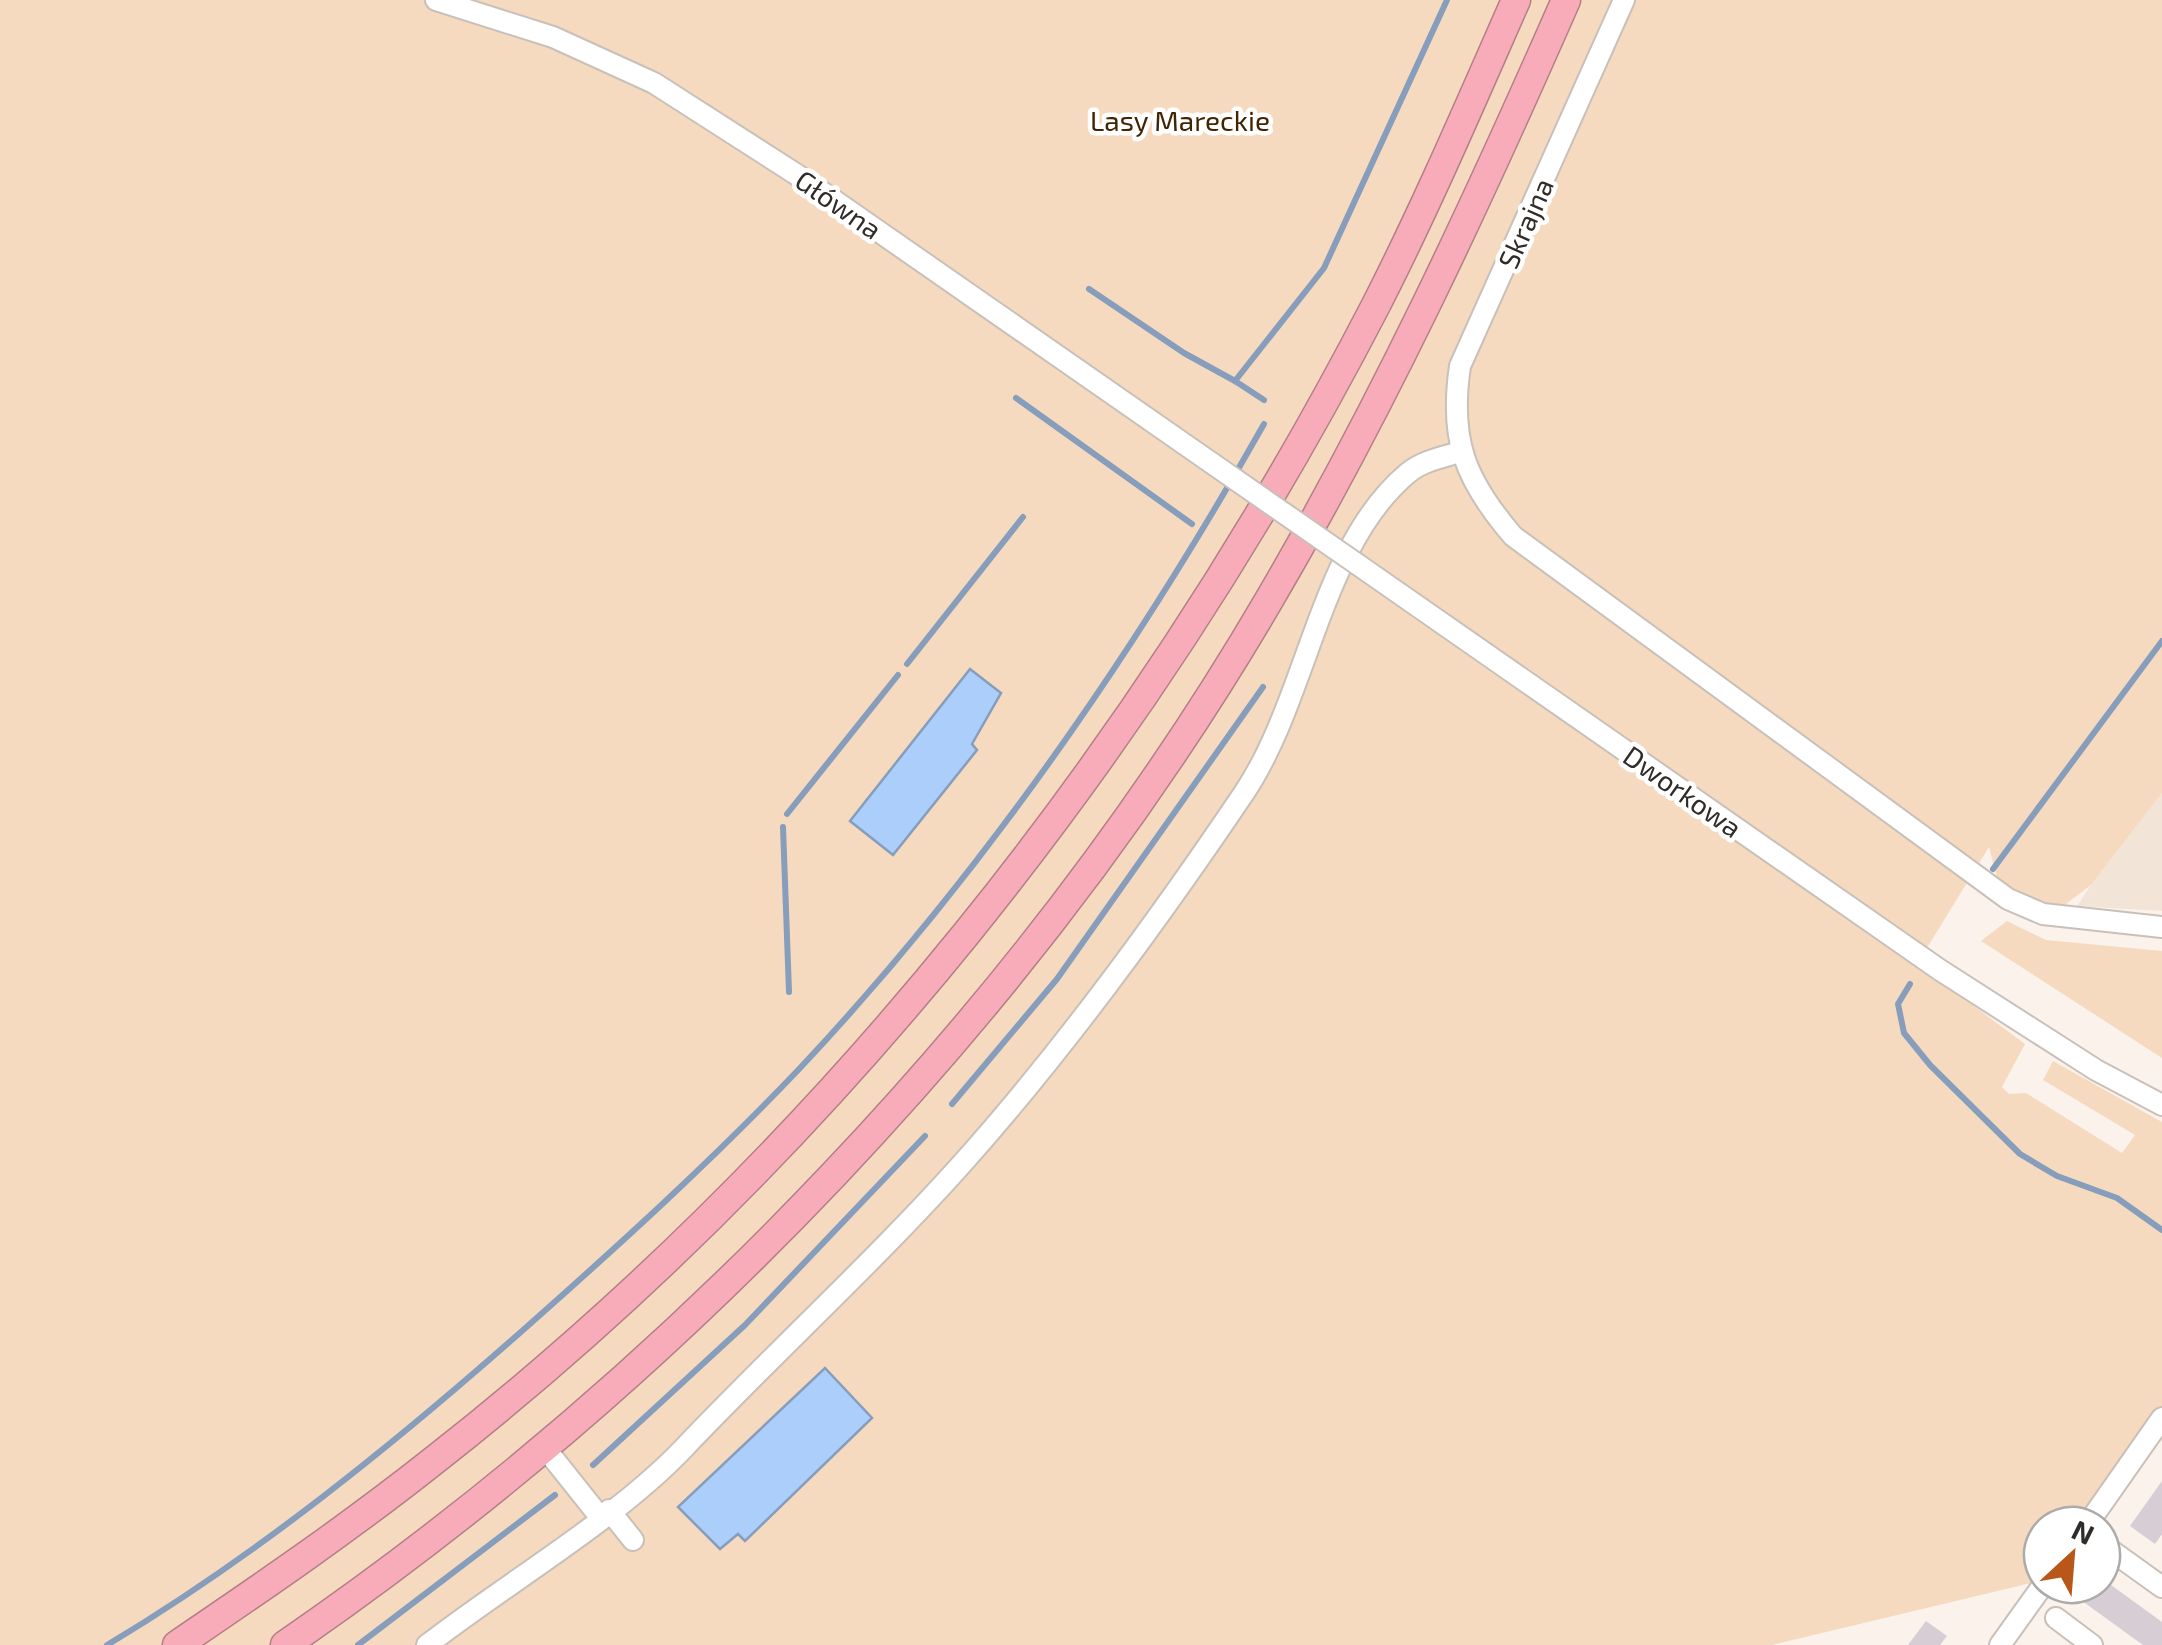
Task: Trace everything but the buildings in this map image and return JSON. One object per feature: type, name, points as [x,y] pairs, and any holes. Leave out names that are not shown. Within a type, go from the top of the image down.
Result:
[{"type":"highway","points":[[177,1645],[329,1542],[435,1460],[644,1278],[824,1098],[907,1004],[1049,827],[1184,631],[1278,478],[1375,306],[1516,0]]},
{"type":"highway","points":[[285,1645],[364,1590],[544,1448],[748,1260],[950,1045],[1140,798],[1268,601],[1419,322],[1566,0]]},
{"type":"street","name":"Główna","points":[[436,0],[553,37],[654,84],[802,178],[1213,464]]},
{"type":"street","name":"Skrajna","points":[[1460,452],[1454,408],[1460,366],[1624,0]]},
{"type":"street","points":[[427,1645],[605,1514],[682,1450],[816,1318],[963,1162],[1023,1092],[1102,994],[1246,790],[1280,727],[1337,573],[1376,507],[1410,470],[1460,452],[1473,484],[1513,536],[2008,899],[2043,914],[2162,927]]},
{"type":"street","name":"Dworkowa","points":[[1213,464],[1940,970],[2083,1062],[2162,1105]]},
{"type":"street","points":[[2101,1505],[2162,1418]]},
{"type":"street","points":[[544,1448],[633,1540]]},
{"type":"street","points":[[2122,1558],[2162,1587]]},
{"type":"street","points":[[2000,1645],[2029,1605]]},
{"type":"street","points":[[2056,1618],[2092,1645]]},
{"type":"shaded area","points":[[2162,793],[2162,911],[2077,906],[2091,885]]},
{"type":"green space","name":"Lasy Mareckie","points":[[0,0],[2162,0],[2162,793],[2091,885],[2058,910],[1998,881],[1989,847],[1917,964],[2025,1044],[2002,1087],[2009,1094],[2026,1093],[2122,1153],[2135,1135],[2043,1080],[2053,1061],[2162,1122],[2162,1406],[2089,1505],[2022,1505],[2022,1585],[1772,1645],[0,1645]]},
{"type":"green space","points":[[2007,921],[2046,940],[2162,951],[2162,1058],[1981,941]]},
{"type":"water","points":[[970,669],[1001,693],[972,744],[977,750],[893,855],[850,821]]},
{"type":"water","points":[[825,1368],[872,1418],[745,1541],[738,1534],[720,1549],[678,1507]]},
{"type":"waterway","points":[[1264,400],[1235,381],[1324,268],[1447,0]]},
{"type":"waterway","points":[[1089,289],[1184,353],[1235,381]]},
{"type":"waterway","points":[[1016,398],[1192,524]]},
{"type":"waterway","points":[[107,1645],[270,1537],[424,1416],[629,1235],[801,1067],[931,917],[1052,759],[1162,594],[1264,424]]},
{"type":"waterway","points":[[907,664],[1023,517]]},
{"type":"waterway","points":[[1993,869],[2162,641]]},
{"type":"waterway","points":[[787,814],[898,675]]},
{"type":"waterway","points":[[952,1104],[1057,979],[1263,687]]},
{"type":"waterway","points":[[783,827],[789,992]]},
{"type":"waterway","points":[[1910,984],[1898,1004],[1904,1033],[1930,1065],[2020,1154],[2057,1176],[2117,1198],[2162,1230]]},
{"type":"waterway","points":[[593,1465],[745,1325],[925,1136]]},
{"type":"waterway","points":[[358,1645],[555,1495]]}]
